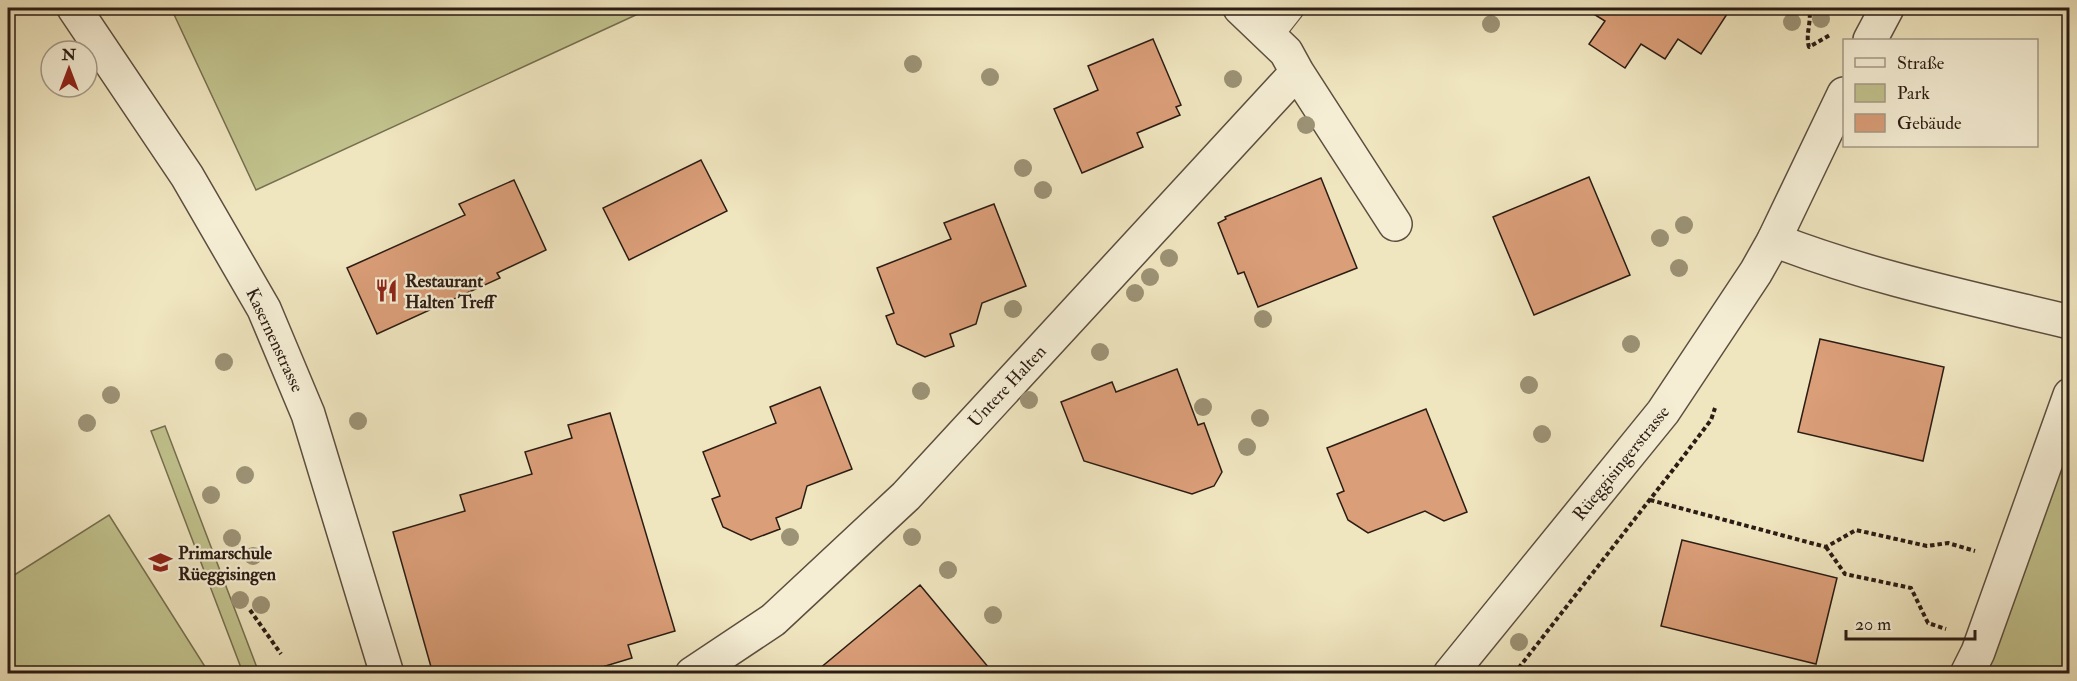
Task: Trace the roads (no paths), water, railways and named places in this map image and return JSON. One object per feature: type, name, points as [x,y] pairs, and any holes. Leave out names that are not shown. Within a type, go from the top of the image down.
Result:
[{"type":"street","name":"Kasernenstrasse","points":[[74,8],[187,176],[264,309],[308,414],[387,674]]},
{"type":"street","points":[[1240,8],[1286,52],[1395,224]]},
{"type":"street","points":[[1871,39],[1887,8]]},
{"type":"street","name":"Untere Halten","points":[[692,674],[773,620],[906,496],[1297,72]]},
{"type":"street","name":"Rüeggisingerstrasse","points":[[1450,674],[1663,412],[1756,272],[1843,98]]},
{"type":"street","points":[[1774,240],[1822,258],[1894,279],[2070,322]]},
{"type":"street","points":[[1967,674],[1978,652],[2070,394]]},
{"type":"lane","points":[[1269,36],[1292,8]]},
{"type":"place","name":"Restaurant Halten Treff","points":[[387,291]]},
{"type":"place","name":"Primarschule Rüeggisingen","points":[[160,563]]}]
